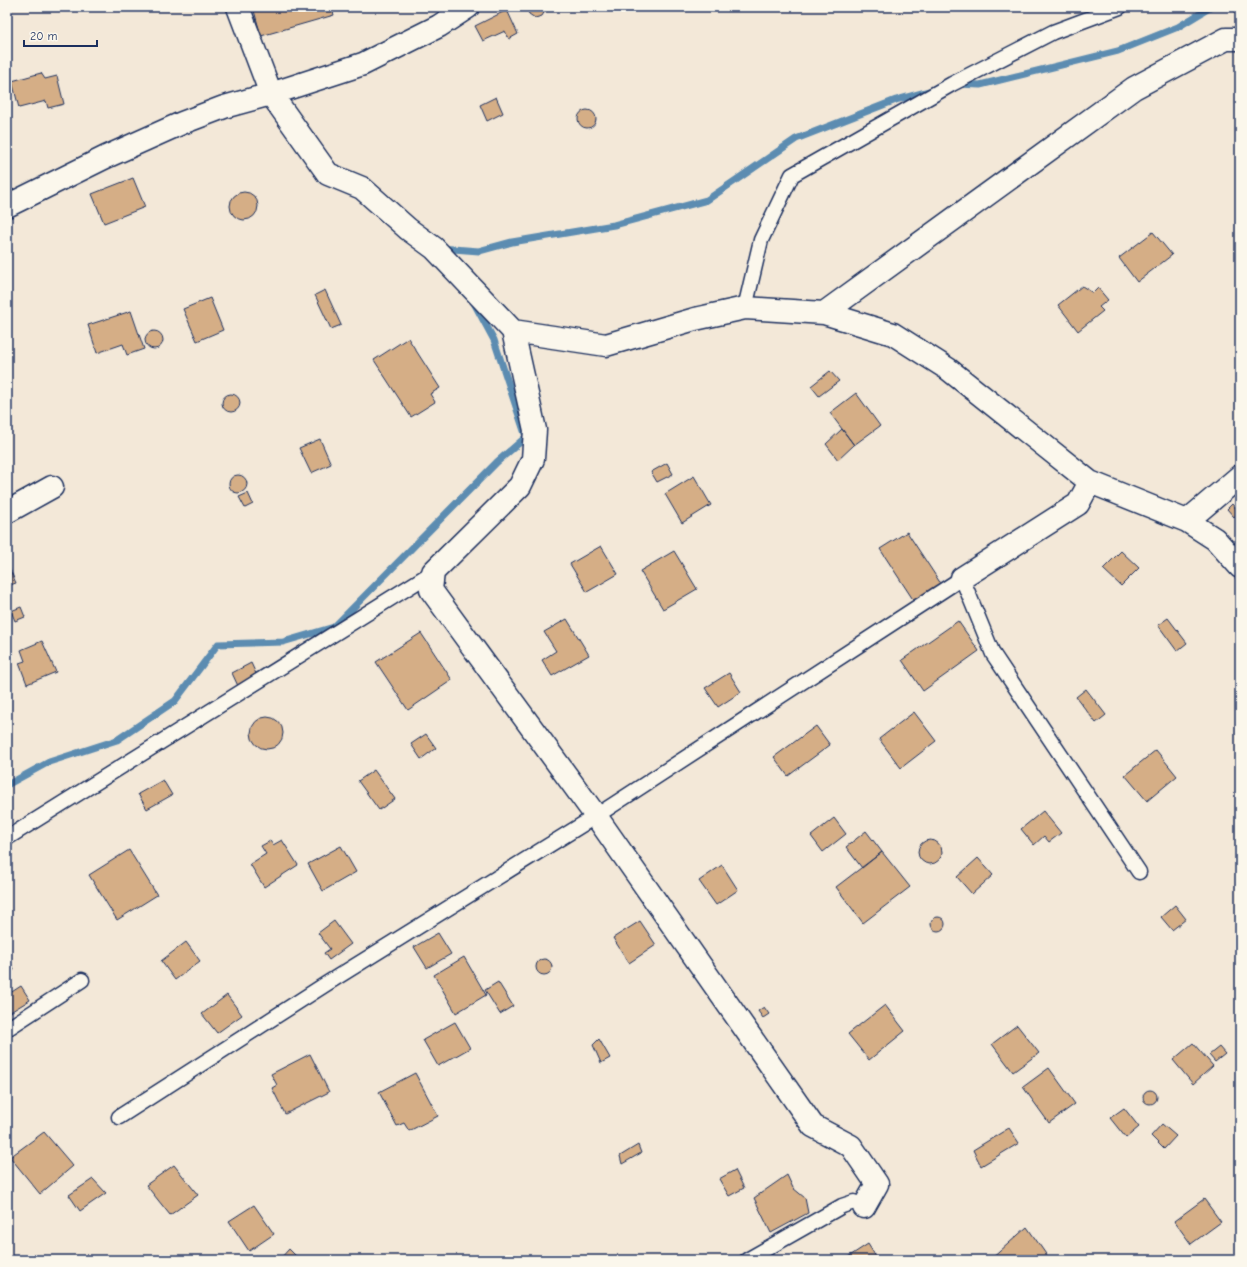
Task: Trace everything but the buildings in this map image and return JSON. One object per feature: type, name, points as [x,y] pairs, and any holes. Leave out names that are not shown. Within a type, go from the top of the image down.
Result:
[{"type":"street","points":[[238,7],[271,94],[328,174],[362,188],[408,229],[434,248],[513,331],[535,430],[533,459],[520,486],[433,572],[431,590],[596,816],[813,1126],[852,1146],[877,1184],[864,1207]]},
{"type":"street","points":[[7,206],[106,157],[182,123],[224,107],[271,94],[363,64],[439,26],[468,7]]},
{"type":"street","points":[[824,313],[1134,88],[1226,39],[1240,39]]},
{"type":"street","points":[[513,331],[606,345],[695,319],[745,308],[824,313],[893,334],[948,369],[1090,482],[1187,521],[1215,539],[1240,567]]},
{"type":"street","points":[[1187,521],[1240,476]]},
{"type":"street","points":[[962,578],[1078,504],[1090,482]]},
{"type":"street","points":[[7,512],[52,487]]},
{"type":"lane","points":[[745,308],[761,240],[792,175],[952,84],[1052,32],[1120,7]]},
{"type":"lane","points":[[7,838],[433,572]]},
{"type":"lane","points":[[118,1117],[326,984],[596,816],[962,578],[993,654],[1139,872]]},
{"type":"lane","points":[[7,1029],[82,980]]},
{"type":"lane","points":[[747,1260],[842,1206],[854,1202],[864,1207]]},
{"type":"waterway","points":[[958,84],[980,85],[1118,51],[1178,27],[1211,7]]},
{"type":"waterway","points":[[440,248],[479,251],[512,242],[614,225],[707,200],[796,139],[896,100],[932,90]]},
{"type":"waterway","points":[[7,785],[49,762],[117,740],[175,701],[218,644],[283,642],[334,627],[497,462],[526,437],[494,340],[473,301]]}]
